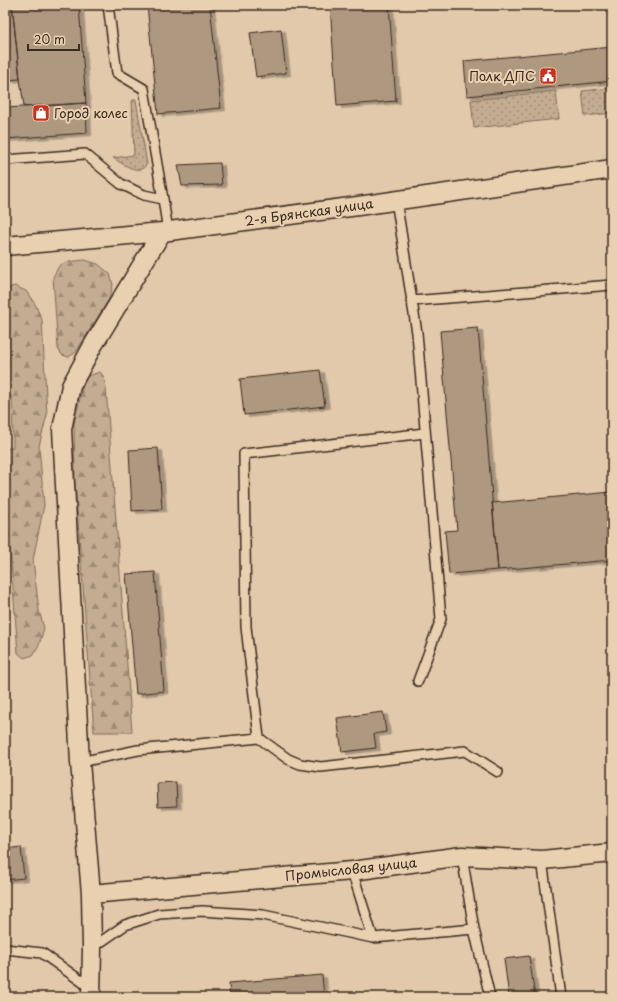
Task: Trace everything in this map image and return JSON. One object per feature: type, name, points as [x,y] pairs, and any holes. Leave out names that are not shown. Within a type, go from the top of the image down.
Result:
[{"type":"street","name":"2-я Брянская улица","points":[[5,246],[165,231],[612,169]]},
{"type":"street","points":[[91,992],[91,894],[80,762],[62,429],[72,386],[92,347],[165,231]]},
{"type":"street","name":"Промысловая улица","points":[[91,894],[352,870],[462,856],[542,860],[612,853]]},
{"type":"lane","points":[[108,5],[117,73],[144,89],[164,199],[165,231]]},
{"type":"lane","points":[[5,160],[85,154],[121,184],[144,195],[164,199]]},
{"type":"lane","points":[[396,200],[417,333],[441,619],[418,682]]},
{"type":"lane","points":[[412,301],[612,285]]},
{"type":"lane","points":[[259,738],[246,627],[244,454],[425,433]]},
{"type":"lane","points":[[80,762],[138,750],[259,738],[288,759],[300,764],[321,767],[465,751],[498,772]]},
{"type":"lane","points":[[462,856],[474,929],[490,997]]},
{"type":"lane","points":[[542,860],[561,997]]},
{"type":"lane","points":[[352,870],[373,938]]},
{"type":"lane","points":[[92,948],[125,925],[159,914],[202,911],[263,915],[373,938],[474,929]]},
{"type":"lane","points":[[5,949],[42,953],[91,992]]},
{"type":"green space","points":[[612,88],[612,113],[585,116],[582,91]]},
{"type":"green space","points":[[556,91],[559,119],[474,128],[471,100]]},
{"type":"green space","points":[[133,100],[136,100],[147,164],[144,168],[140,169],[130,168],[113,158],[134,155]]},
{"type":"green space","points":[[85,260],[98,264],[110,274],[113,285],[109,299],[76,352],[69,357],[62,355],[58,349],[53,277],[59,266],[66,262]]},
{"type":"green space","points":[[14,286],[26,291],[35,304],[42,320],[47,415],[39,446],[44,505],[33,560],[39,611],[44,628],[39,645],[33,655],[24,658],[18,653],[5,484],[5,449],[13,447],[12,397],[5,394],[5,290]]},
{"type":"green space","points":[[100,372],[104,377],[106,388],[132,732],[94,732],[75,482],[74,424],[85,377]]},
{"type":"building","points":[[5,5],[12,5],[20,79],[5,80]]},
{"type":"building","points":[[12,5],[79,5],[86,103],[24,107]]},
{"type":"building","points":[[147,5],[210,5],[221,108],[158,114]]},
{"type":"building","points":[[330,5],[389,5],[396,101],[337,106]]},
{"type":"building","points":[[281,29],[286,73],[256,77],[250,33]]},
{"type":"building","points":[[612,47],[612,81],[467,96],[464,61]]},
{"type":"building","points":[[86,103],[87,133],[5,139],[5,108]]},
{"type":"building","points":[[220,163],[222,185],[182,186],[178,165]]},
{"type":"building","points":[[478,328],[498,570],[449,574],[445,531],[457,530],[440,331]]},
{"type":"building","points":[[320,370],[325,406],[244,415],[240,379]]},
{"type":"building","points":[[158,448],[162,509],[132,511],[129,450]]},
{"type":"building","points":[[612,492],[612,560],[498,570],[492,503]]},
{"type":"building","points":[[155,572],[164,691],[136,694],[126,574]]},
{"type":"building","points":[[612,602],[612,637],[609,603]]},
{"type":"building","points":[[383,712],[386,732],[374,734],[376,748],[342,752],[337,718]]},
{"type":"building","points":[[176,782],[177,806],[158,807],[157,783]]},
{"type":"building","points":[[21,847],[24,878],[5,880],[5,849]]},
{"type":"building","points":[[529,956],[535,997],[509,997],[504,959]]},
{"type":"building","points":[[322,975],[324,997],[230,997],[229,983]]},
{"type":"place","name":"Полк ДПС","points":[[548,76]]},
{"type":"place","name":"Город колес","points":[[41,113]]}]
